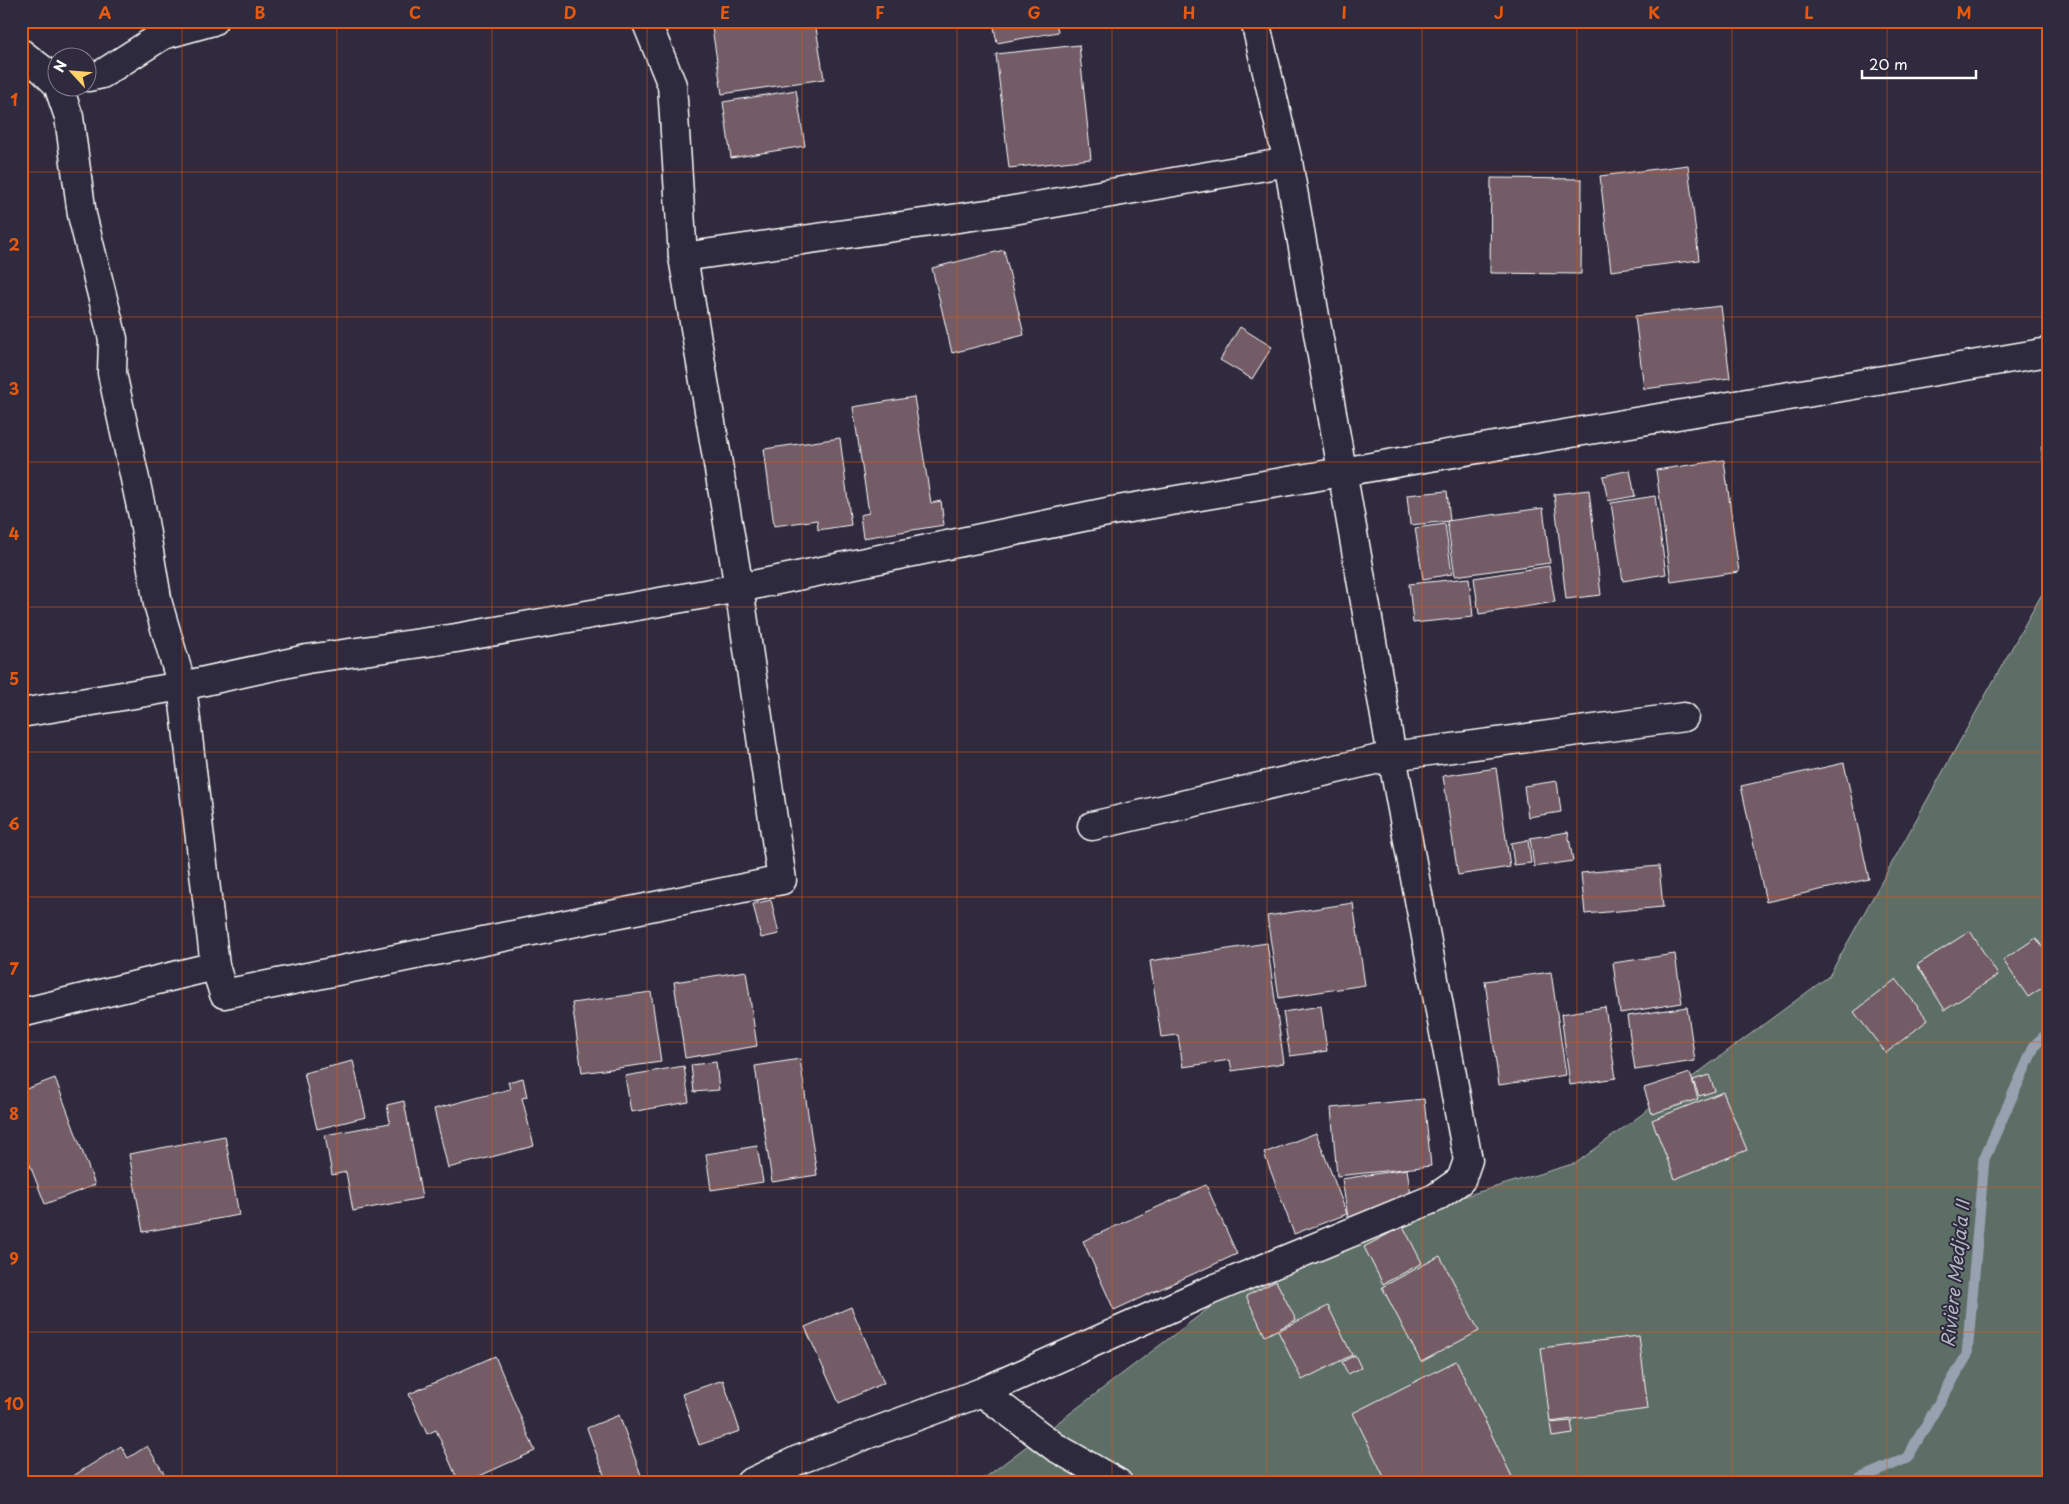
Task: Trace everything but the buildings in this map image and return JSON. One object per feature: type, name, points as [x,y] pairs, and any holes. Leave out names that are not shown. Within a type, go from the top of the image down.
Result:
[{"type":"street","points":[[98,75],[163,35],[213,21]]},
{"type":"street","points":[[62,98],[69,117],[82,215],[113,339],[112,373],[143,516],[158,604],[182,686],[215,966],[224,994],[782,880],[739,588],[683,257],[672,86],[646,21]]},
{"type":"street","points":[[750,1483],[798,1460],[982,1392],[1204,1293],[1435,1198],[1461,1180],[1468,1160],[1392,756],[1288,162],[1255,21]]},
{"type":"street","points":[[21,53],[48,75]]},
{"type":"street","points":[[683,257],[1008,211],[1288,162]]},
{"type":"street","points":[[21,713],[182,686],[307,659],[456,638],[739,588],[1112,511],[2048,352]]},
{"type":"street","points":[[1092,826],[1392,756],[1684,718]]},
{"type":"street","points":[[21,1013],[215,966]]},
{"type":"street","points":[[982,1392],[1055,1447],[1118,1483]]},
{"type":"green space","points":[[2048,583],[2048,1483],[978,1483],[1287,1249],[1576,1163],[1829,976]]},
{"type":"waterway","name":"Rivière Medja'a II","points":[[1850,1483],[1907,1458],[1967,1355],[1984,1159],[2035,1045],[2048,1033]]}]
